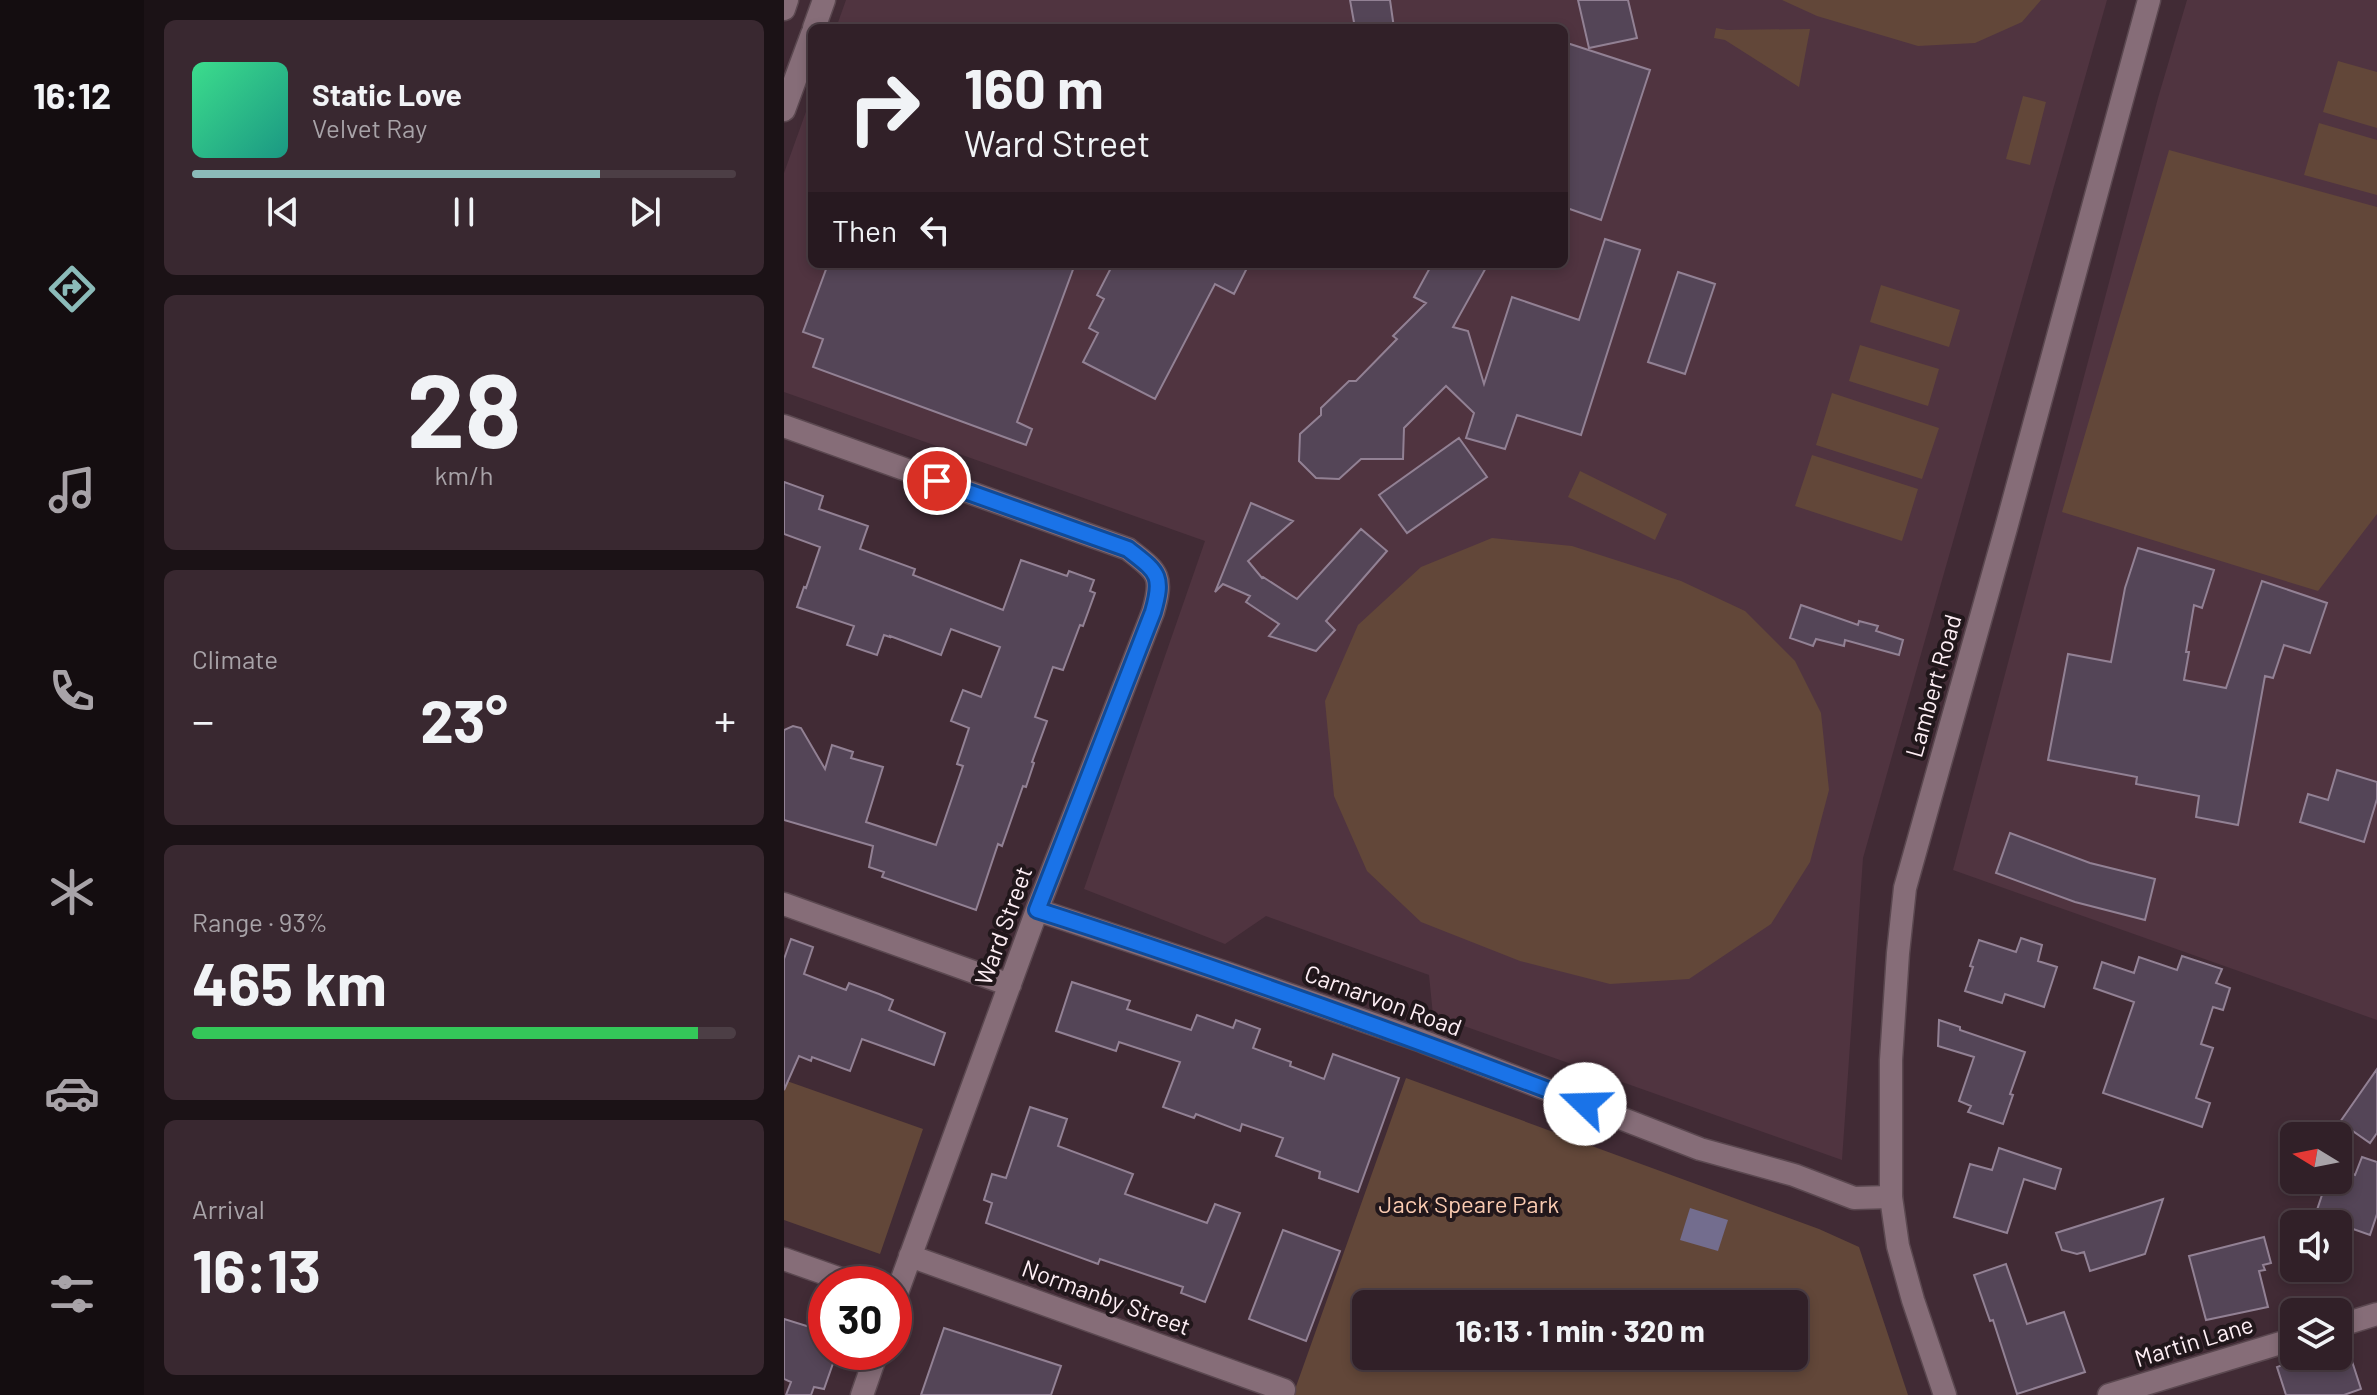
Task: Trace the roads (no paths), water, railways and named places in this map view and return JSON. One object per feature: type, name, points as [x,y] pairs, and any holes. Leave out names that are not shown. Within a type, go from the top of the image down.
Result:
[{"type":"street","points":[[784,9],[787,0]]},
{"type":"street","points":[[815,24],[824,0]]},
{"type":"street","name":"Lambert Road","points":[[1945,1395],[1898,1246],[1891,1197],[1891,1060],[1905,888],[2149,0]]},
{"type":"street","points":[[784,110],[808,45]]},
{"type":"street","name":"Ward Street","points":[[784,426],[1128,549],[1154,569],[1159,589],[1153,612],[1037,910],[906,1266]]},
{"type":"street","points":[[784,904],[1010,985]]},
{"type":"street","name":"Carnarvon Road","points":[[1037,910],[1422,1041],[1700,1149],[1794,1175],[1854,1198],[1891,1197]]},
{"type":"street","name":"Normanby Street","points":[[910,1256],[1284,1390]]},
{"type":"street","points":[[784,1259],[808,1267]]},
{"type":"street","points":[[2352,1322],[2377,1314]]},
{"type":"street","name":"Martin Lane","points":[[2109,1395],[2280,1343]]},
{"type":"street","points":[[862,1395],[871,1370]]},
{"type":"park label","name":"Jack Speare Park","points":[[1469,1205]]}]
